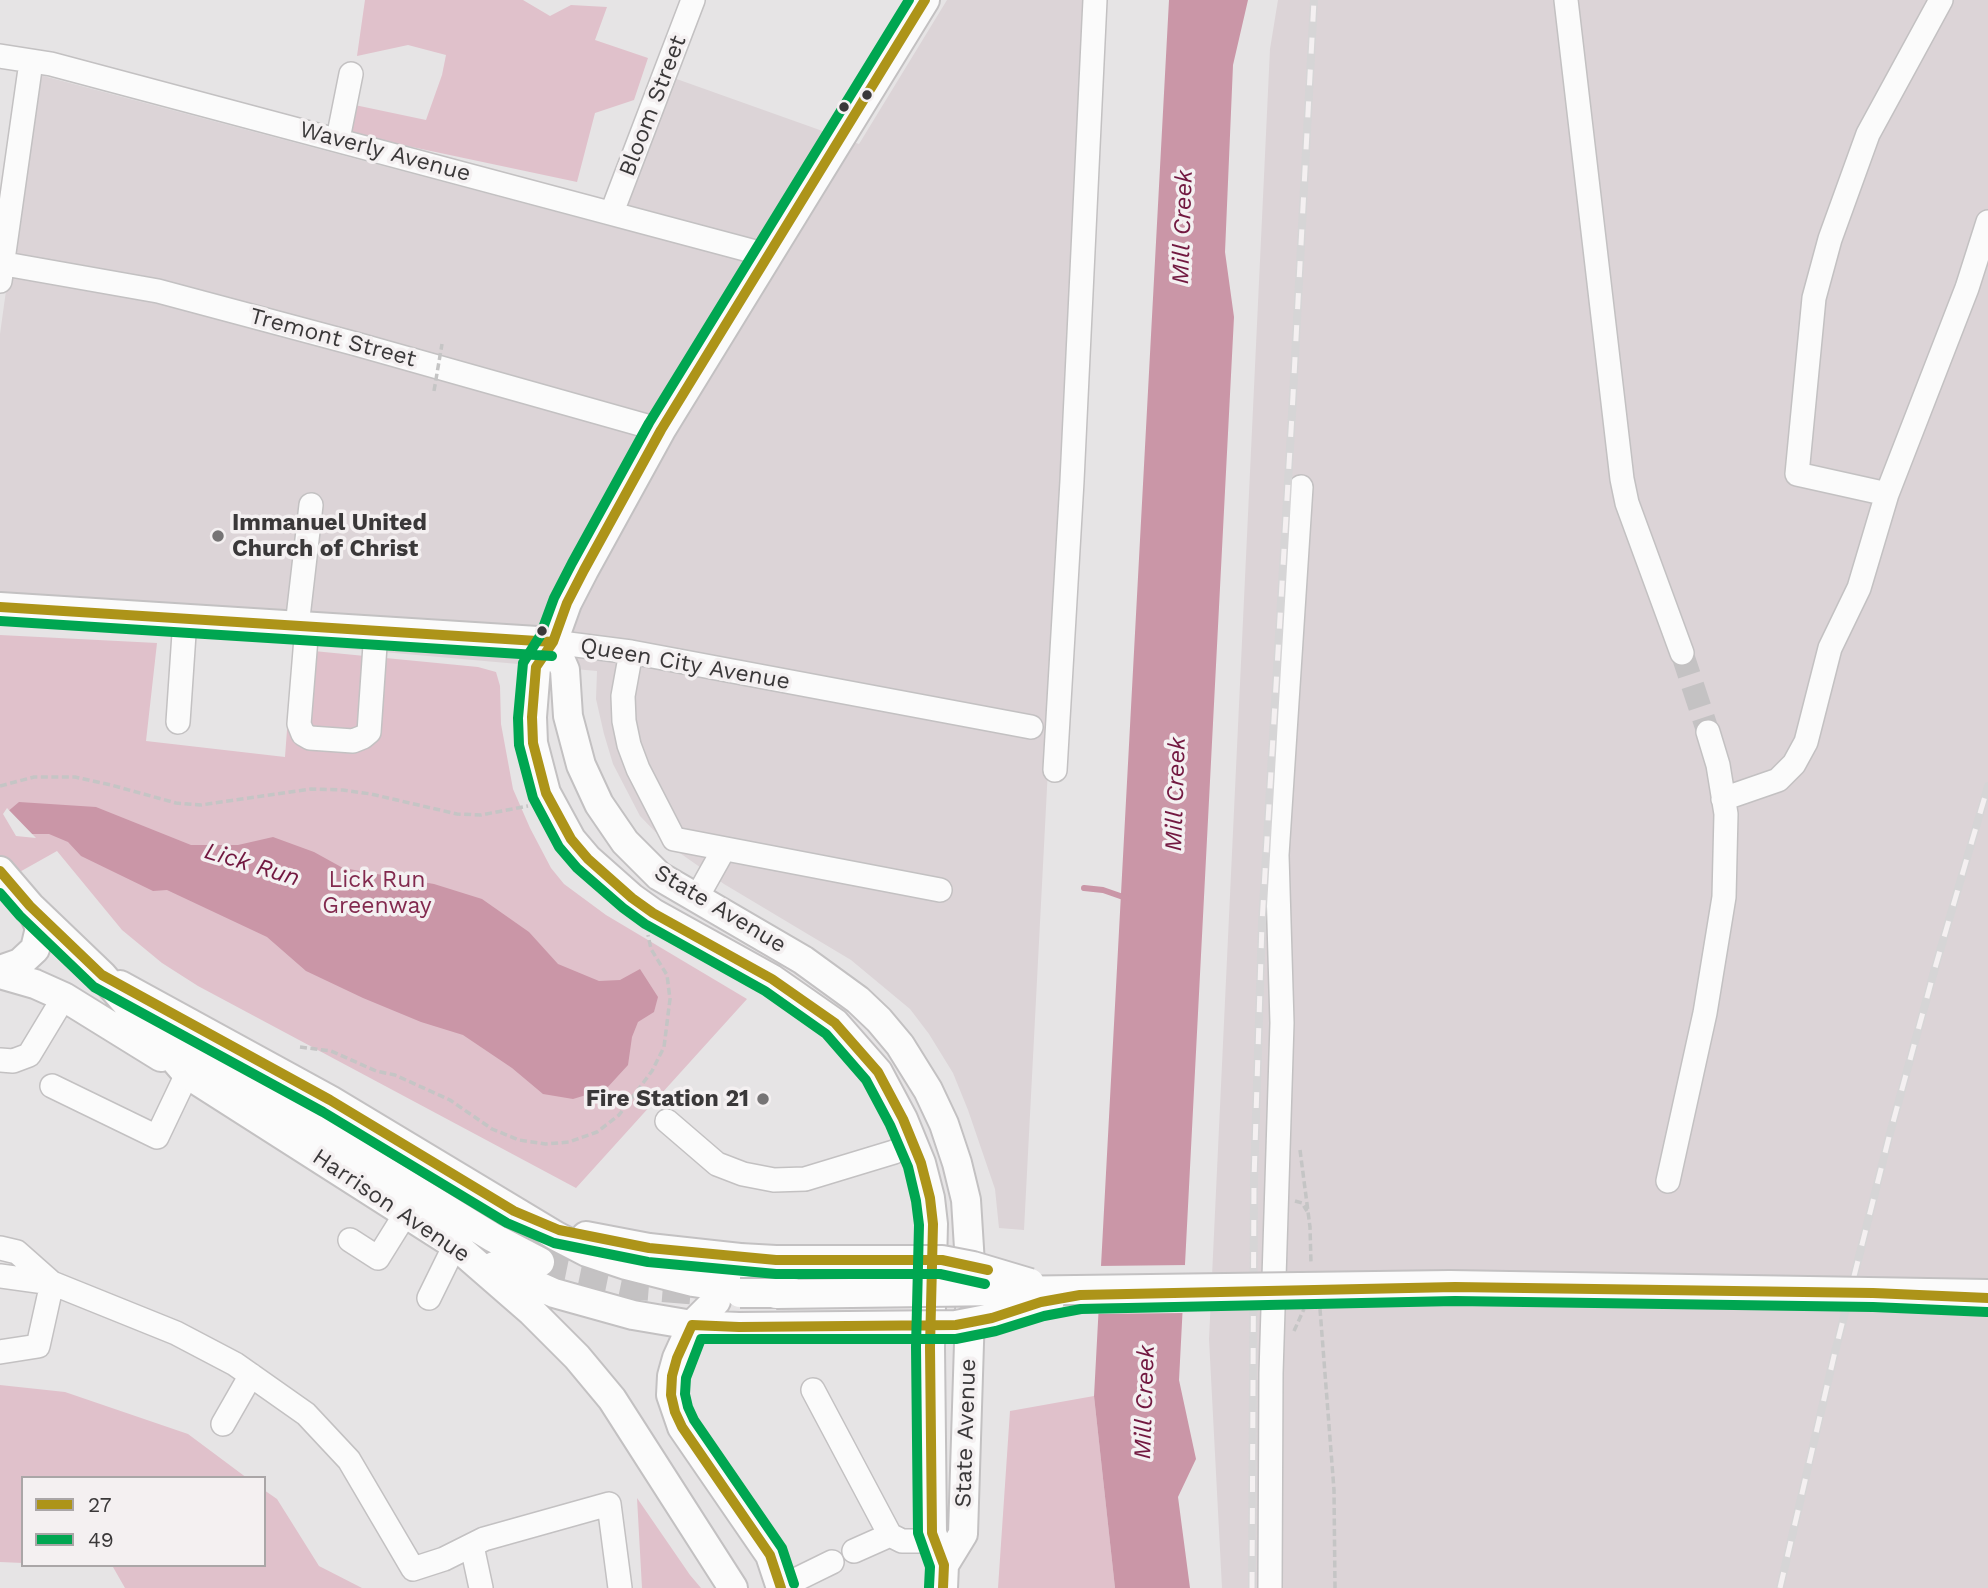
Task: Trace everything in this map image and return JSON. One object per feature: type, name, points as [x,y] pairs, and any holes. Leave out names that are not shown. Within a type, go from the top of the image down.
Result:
[{"type":"main road","points":[[553,642],[576,585],[661,430],[925,0]]},
{"type":"main road","name":"Queen City Avenue","points":[[0,607],[553,642]]},
{"type":"main road","name":"State Avenue","points":[[553,642],[565,670],[568,716],[588,784],[625,842],[659,876],[803,960],[858,1000],[900,1045],[928,1090],[944,1124],[966,1200],[971,1279],[963,1534],[944,1577]]},
{"type":"main road","name":"State Avenue","points":[[553,642],[536,667],[532,696],[533,743],[546,793],[571,839],[611,880],[653,913],[772,979],[835,1023],[878,1072],[913,1142],[930,1198],[933,1224],[930,1347],[932,1533],[944,1577]]},
{"type":"main road","name":"Harrison Avenue","points":[[2,873],[30,906],[102,975],[187,1074],[455,1245],[532,1311],[577,1357],[612,1399],[733,1588]]},
{"type":"main road","points":[[0,972],[20,963],[35,949],[40,928],[30,906]]},
{"type":"main road","points":[[0,972],[64,997],[187,1074]]},
{"type":"main road","points":[[102,975],[330,1100],[587,1252],[693,1282],[776,1294]]},
{"type":"main road","points":[[144,1024],[492,1237],[540,1262]]},
{"type":"main road","points":[[558,1233],[649,1248],[740,1258],[942,1261],[973,1266],[1042,1287],[1080,1295]]},
{"type":"main road","points":[[455,1245],[506,1273],[567,1296],[633,1315],[692,1325],[956,1325],[992,1318],[1041,1302],[1080,1295]]},
{"type":"main road","points":[[567,1296],[675,1304],[776,1294],[1450,1285],[1988,1296]]},
{"type":"main road","points":[[781,1588],[770,1555],[682,1427],[671,1395],[677,1358],[692,1325],[728,1297],[1080,1295],[1455,1287],[1988,1296]]},
{"type":"street","name":"Bloom Street","points":[[612,212],[693,0]]},
{"type":"street","points":[[1055,770],[1072,495],[1095,0]]},
{"type":"street","points":[[1566,0],[1622,479],[1627,503],[1682,653]]},
{"type":"street","points":[[1887,494],[1797,474],[1814,298],[1830,239],[1868,134],[1941,0]]},
{"type":"street","name":"Waverly Avenue","points":[[0,56],[51,64],[767,254]]},
{"type":"street","points":[[1,269],[30,62]]},
{"type":"street","points":[[338,139],[351,74]]},
{"type":"street","points":[[1724,799],[1778,780],[1794,764],[1806,742],[1830,648],[1859,588],[1887,494],[1967,288],[1988,222]]},
{"type":"street","name":"Tremont Street","points":[[1,269],[118,282],[171,294],[661,430]]},
{"type":"street","points":[[1270,1588],[1271,1373],[1282,1023],[1277,855],[1301,487]]},
{"type":"street","points":[[311,505],[302,626],[299,724],[303,734],[310,738],[353,741],[369,732],[376,631]]},
{"type":"street","points":[[178,722],[186,619]]},
{"type":"street","name":"Queen City Avenue","points":[[553,642],[631,652],[1031,727]]},
{"type":"street","points":[[631,652],[624,696],[624,720],[629,745],[674,839],[940,890]]},
{"type":"street","points":[[1668,1181],[1705,1013],[1724,897],[1726,814],[1718,765],[1708,732]]},
{"type":"street","points":[[696,899],[724,849]]},
{"type":"street","points":[[0,1060],[13,1061],[29,1055],[64,997]]},
{"type":"street","points":[[52,1086],[157,1137],[187,1074]]},
{"type":"street","points":[[667,1121],[717,1164],[743,1174],[774,1180],[805,1179],[894,1152],[913,1142]]},
{"type":"street","points":[[351,1240],[378,1258],[406,1213]]},
{"type":"street","points":[[429,1298],[455,1245]]},
{"type":"street","points":[[0,1248],[17,1252],[52,1283]]},
{"type":"street","points":[[0,1276],[52,1283],[176,1333],[235,1364],[306,1414],[349,1460],[413,1569],[444,1559],[484,1539],[609,1504],[620,1588]]},
{"type":"street","points":[[0,1352],[38,1346],[52,1283]]},
{"type":"street","points":[[223,1424],[251,1375]]},
{"type":"street","points":[[813,1390],[890,1535],[902,1541],[924,1541],[932,1533]]},
{"type":"street","points":[[854,1551],[890,1535]]},
{"type":"street","points":[[472,1546],[481,1588]]},
{"type":"street","points":[[781,1588],[832,1562]]},
{"type":"path","points":[[434,391],[442,344]]},
{"type":"path","points":[[0,786],[34,777],[75,777],[176,803],[201,805],[311,789],[371,794],[457,814],[481,815],[532,805]]},
{"type":"path","points":[[300,1047],[331,1051],[376,1071],[395,1075],[450,1100],[492,1129],[519,1140],[546,1144],[569,1142],[597,1132],[618,1115],[652,1071],[664,1048],[670,999],[667,975],[651,948],[648,933]]},
{"type":"path","points":[[1310,1227],[1315,1266]]},
{"type":"path","points":[[1320,1305],[1334,1490],[1335,1588]]},
{"type":"shaded area","points":[[947,0],[1088,0],[1024,1230],[999,1228],[995,1189],[953,1073],[910,1009],[851,960],[724,884],[667,844],[640,816],[613,764],[604,734],[596,699],[597,671],[0,618],[0,334],[36,74],[613,227],[671,77],[859,144]]},
{"type":"shaded area","points":[[1278,0],[1988,0],[1988,1588],[1222,1588],[1209,1339],[1270,49]]},
{"type":"green space","points":[[365,0],[523,0],[550,16],[571,5],[607,7],[595,40],[648,58],[634,100],[595,113],[577,182],[346,133],[350,104],[426,120],[446,55],[408,45],[357,56]]},
{"type":"green space","name":"Lick Run Greenway","points":[[0,635],[157,643],[146,741],[285,757],[293,649],[478,667],[496,672],[500,686],[501,724],[513,789],[551,868],[564,884],[606,915],[747,999],[576,1188],[198,986],[162,963],[122,930],[57,851],[0,883]]},
{"type":"green space","points":[[0,1385],[65,1392],[188,1434],[244,1476],[21,1476],[21,1563],[0,1562]]},
{"type":"green space","points":[[1094,1396],[1115,1588],[998,1588],[1010,1411]]},
{"type":"green space","points":[[266,1491],[277,1499],[319,1566],[362,1588],[125,1588],[113,1567],[266,1567]]},
{"type":"green space","points":[[637,1498],[690,1575],[701,1588],[642,1588]]},
{"type":"water","name":"Mill Creek","points":[[1169,0],[1248,0],[1233,65],[1225,252],[1234,317],[1179,1380],[1196,1459],[1178,1497],[1190,1588],[1115,1588],[1094,1396]]},
{"type":"water","points":[[19,802],[96,807],[191,845],[238,845],[273,837],[314,852],[343,868],[434,884],[482,899],[529,932],[558,964],[599,981],[620,980],[640,969],[658,997],[654,1012],[638,1022],[632,1037],[628,1065],[606,1089],[573,1099],[543,1094],[512,1068],[463,1035],[421,1022],[306,971],[267,937],[167,890],[153,891],[81,856],[68,842],[49,834],[18,834],[6,813]]},
{"type":"pier","points":[[7,808],[36,838],[16,836],[3,814]]},
{"type":"pier","points":[[1189,1265],[1186,1313],[1094,1314],[1097,1266]]},
{"type":"waterway","name":"Lick Run","points":[[1084,888],[1103,890],[1126,898]]},
{"type":"tunnel","points":[[1682,653],[1708,732]]},
{"type":"tunnel","points":[[540,1262],[565,1271],[638,1286],[698,1291]]},
{"type":"railway","points":[[1252,1588],[1254,1180],[1262,923],[1314,0]]},
{"type":"railway","points":[[1780,1588],[1889,1137],[1988,786]]},
{"type":"transit line","name":"49","points":[[909,0],[649,423],[572,563],[554,598],[540,636],[523,663],[518,718],[519,745],[533,798],[559,847],[577,868],[645,924],[765,991],[826,1034],[866,1080],[890,1125],[908,1167],[919,1225],[916,1347],[918,1533],[930,1567],[929,1587]]},
{"type":"transit line","name":"27","points":[[925,0],[661,430],[584,570],[567,603],[553,642],[536,667],[532,717],[533,743],[546,793],[571,839],[588,859],[653,913],[772,979],[835,1023],[878,1072],[903,1119],[921,1163],[933,1224],[930,1347],[932,1533],[944,1565],[943,1588]]},
{"type":"transit line","name":"27","points":[[0,607],[553,642]]},
{"type":"transit line","name":"49","points":[[0,621],[552,656]]},
{"type":"transit line","name":"27","points":[[0,871],[30,906],[102,975],[330,1100],[514,1211],[559,1230],[649,1248],[776,1260],[942,1260],[988,1270]]},
{"type":"transit line","name":"49","points":[[0,893],[20,916],[94,987],[323,1112],[507,1223],[554,1243],[648,1262],[776,1274],[940,1274],[985,1284]]},
{"type":"transit line","name":"27","points":[[781,1588],[770,1555],[682,1427],[675,1412],[671,1395],[672,1376],[692,1325],[956,1325],[992,1318],[1041,1302],[1080,1295],[1455,1287],[1873,1293],[1988,1298]]},
{"type":"transit line","name":"49","points":[[794,1584],[782,1548],[694,1420],[688,1407],[686,1378],[701,1339],[956,1339],[1081,1309],[1455,1301],[1873,1307],[1987,1312]]},
{"type":"place","name":"Immanuel United Church of Christ","points":[[218,536]]},
{"type":"place","name":"Fire Station 21","points":[[763,1099]]}]
